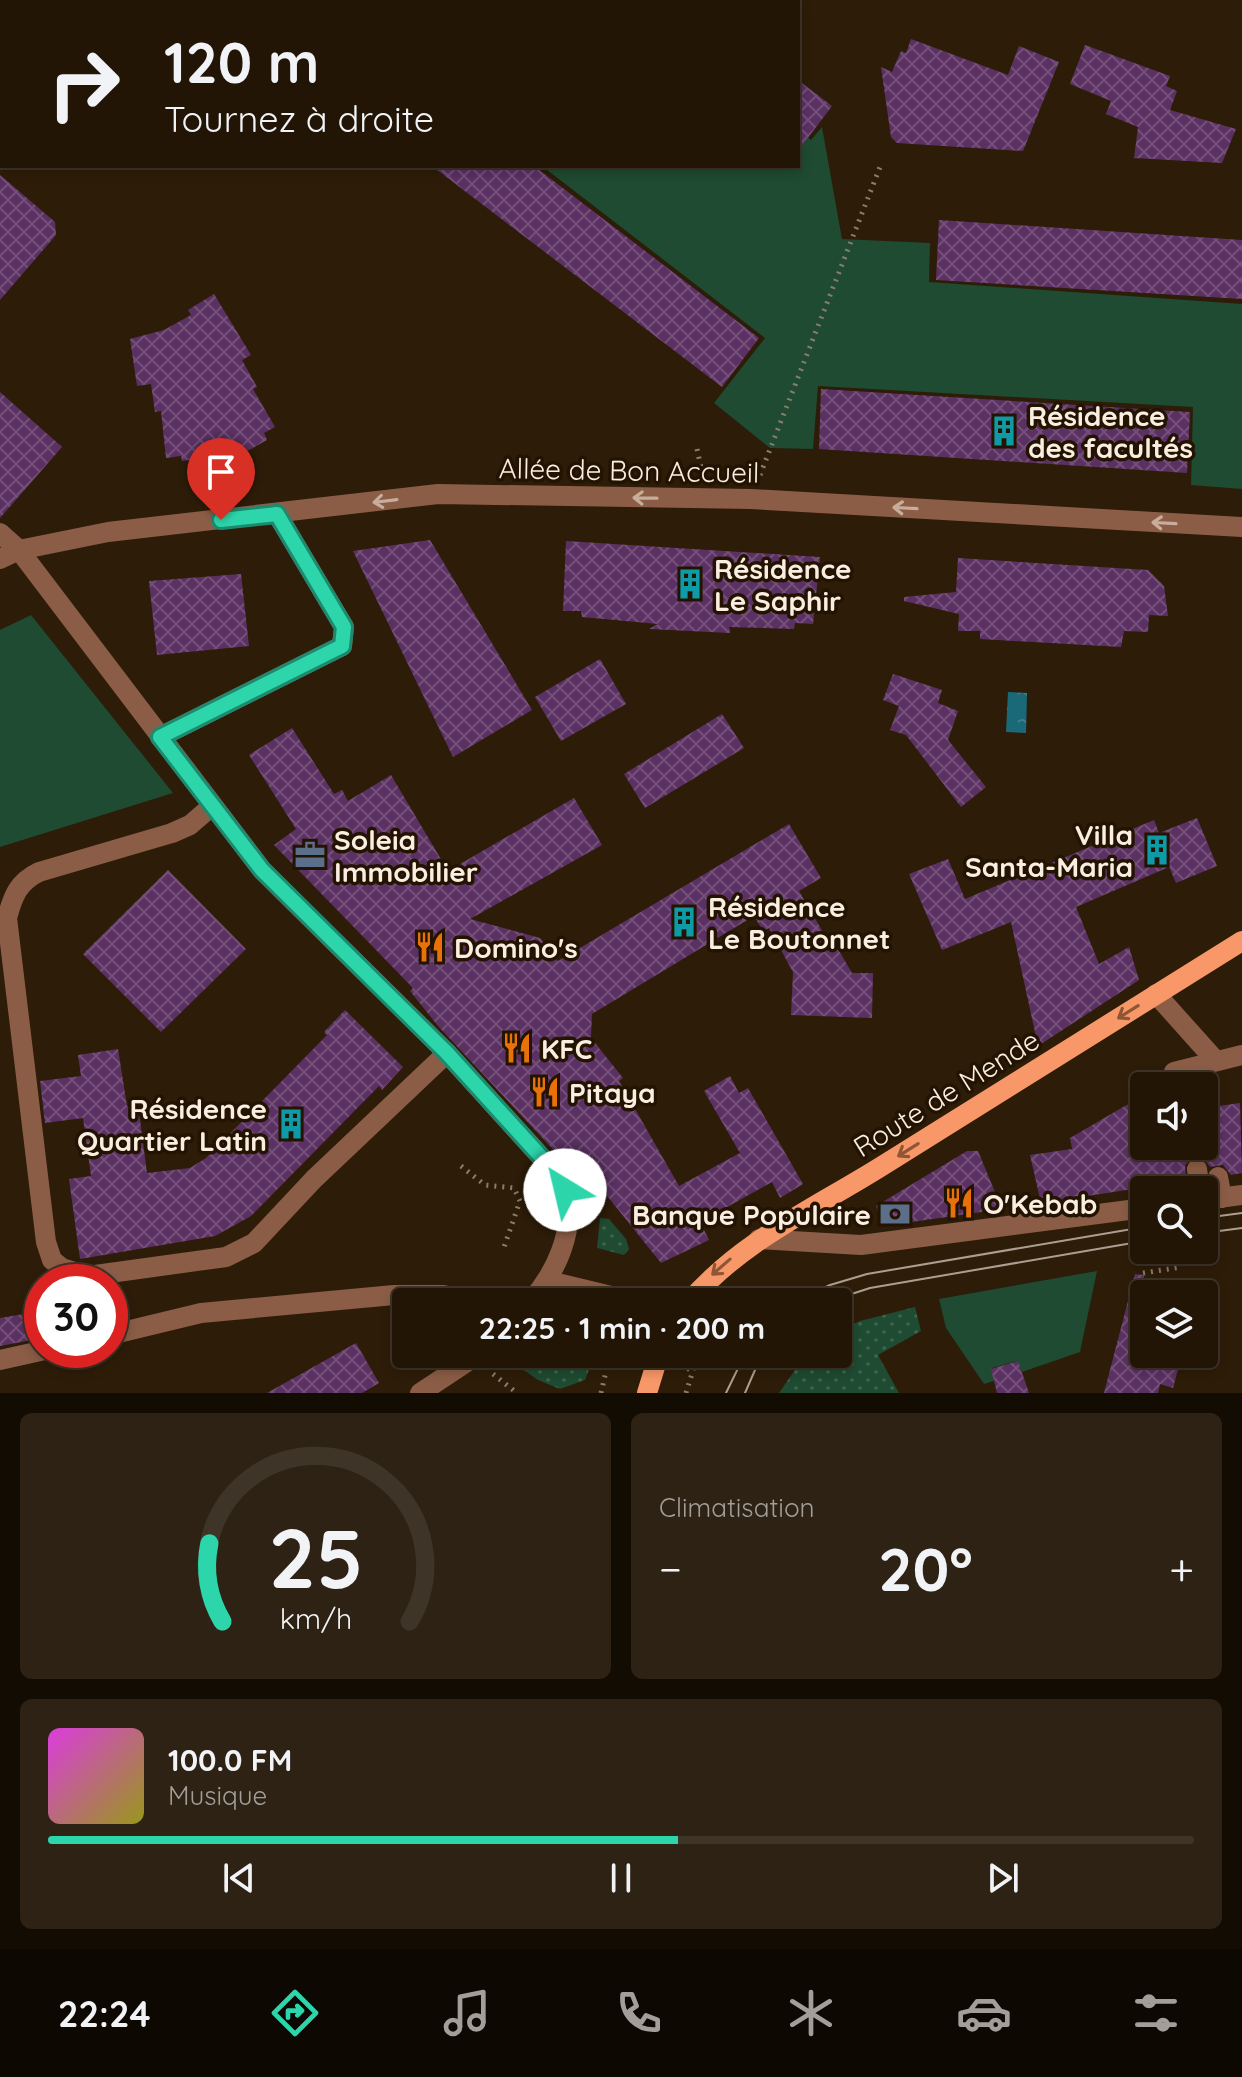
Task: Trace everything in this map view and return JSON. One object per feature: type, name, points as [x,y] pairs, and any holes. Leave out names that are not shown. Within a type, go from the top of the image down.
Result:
[{"type":"main road","name":"Route de Mende","points":[[701,1288],[713,1274],[759,1239],[834,1196],[1242,941]]},
{"type":"main road","points":[[647,1393],[655,1368]]},
{"type":"street","name":"Allée de Bon Accueil","points":[[9,554],[108,532],[438,494],[751,499],[1242,527]]},
{"type":"street","points":[[160,737],[342,646],[344,627],[277,514]]},
{"type":"street","points":[[0,533],[9,554],[160,737],[262,870],[447,1053],[552,1169],[565,1190],[567,1214],[561,1250],[549,1281],[543,1288]]},
{"type":"street","points":[[212,806],[190,825],[172,833],[39,872],[24,879],[13,895],[7,918],[22,1060],[46,1242],[52,1260],[72,1273],[105,1275],[226,1257],[254,1243],[314,1179],[447,1053]]},
{"type":"street","points":[[1156,994],[1216,1061]]},
{"type":"street","points":[[1174,1072],[1242,1055]]},
{"type":"street","points":[[1197,1169],[1198,1176]]},
{"type":"street","points":[[1218,1177],[1223,1197]]},
{"type":"street","points":[[759,1239],[861,1245],[1130,1210]]},
{"type":"street","points":[[549,1281],[578,1288]]},
{"type":"street","points":[[128,1331],[201,1313],[392,1295]]},
{"type":"street","points":[[0,1360],[24,1355]]},
{"type":"street","points":[[420,1393],[458,1368]]},
{"type":"path","points":[[751,499],[880,167]]},
{"type":"path","points":[[697,449],[702,472]]},
{"type":"path","points":[[461,1166],[485,1185],[514,1188],[520,1201],[503,1250]]},
{"type":"path","points":[[1143,1273],[1182,1267]]},
{"type":"path","points":[[601,1393],[607,1368]]},
{"type":"path","points":[[686,1393],[694,1368]]},
{"type":"green space","points":[[822,127],[842,239],[930,243],[929,282],[1242,304],[1242,489],[1191,485],[1193,407],[818,386],[813,449],[770,448],[714,403],[765,338],[545,168],[800,168],[800,132],[811,140]]},
{"type":"green space","points":[[31,615],[173,793],[0,847],[0,630]]},
{"type":"green space","points":[[600,1218],[609,1219],[626,1239],[629,1249],[624,1255],[597,1248]]},
{"type":"green space","points":[[1097,1271],[1080,1352],[1022,1372],[1017,1361],[992,1368],[994,1381],[984,1384],[946,1328],[939,1299]]},
{"type":"green space","points":[[915,1307],[921,1331],[878,1355],[899,1393],[779,1393],[796,1368],[852,1368],[852,1324]]},
{"type":"green space","points":[[521,1368],[590,1368],[585,1380],[560,1389],[538,1380]]},
{"type":"water","points":[[1008,692],[1027,693],[1026,733],[1006,732]]},
{"type":"building","points":[[911,39],[1008,75],[1019,46],[1059,62],[1023,151],[897,143],[891,137],[881,67],[892,72],[901,51],[906,53]]},
{"type":"building","points":[[1085,45],[1170,76],[1166,86],[1177,91],[1170,110],[1236,129],[1222,163],[1134,158],[1138,127],[1106,114],[1111,101],[1070,84]]},
{"type":"building","points":[[800,82],[832,106],[800,148]]},
{"type":"building","points":[[435,168],[537,168],[759,338],[722,387]]},
{"type":"building","points":[[0,175],[55,222],[56,235],[0,300]]},
{"type":"building","points":[[939,220],[1242,240],[1242,299],[936,280]]},
{"type":"building","points":[[214,294],[251,355],[242,360],[257,387],[253,389],[275,427],[264,433],[267,440],[244,453],[182,461],[181,456],[166,458],[161,411],[155,412],[151,384],[137,386],[130,339],[164,330],[191,315],[188,310]]},
{"type":"building","name":"Résidence des facultés","points":[[821,389],[1190,412],[1187,473],[819,449]]},
{"type":"building","points":[[0,392],[62,447],[0,518]]},
{"type":"building","points":[[430,540],[532,710],[453,757],[353,551]]},
{"type":"building","name":"Résidence Le Saphir","points":[[566,541],[820,557],[813,624],[795,623],[794,629],[729,627],[730,633],[649,629],[658,624],[582,617],[581,611],[563,611]]},
{"type":"building","points":[[958,558],[1148,570],[1164,586],[1168,616],[1149,615],[1148,632],[1124,631],[1121,647],[980,639],[980,631],[958,631],[959,614],[904,601],[904,597],[956,592]]},
{"type":"building","points":[[241,574],[249,646],[157,655],[149,581]]},
{"type":"building","points":[[600,659],[626,704],[561,741],[535,697]]},
{"type":"building","points":[[893,674],[942,690],[938,703],[958,711],[948,740],[986,787],[961,807],[906,735],[890,730],[899,706],[883,700]]},
{"type":"building","points":[[722,714],[744,748],[645,808],[624,774]]},
{"type":"building","points":[[292,728],[334,794],[342,790],[348,801],[391,775],[448,871],[574,798],[602,845],[470,919],[540,938],[558,961],[789,824],[821,878],[799,891],[831,946],[835,944],[852,973],[873,973],[872,1018],[791,1015],[793,972],[769,928],[763,931],[754,916],[592,1014],[591,1038],[623,1078],[619,1081],[679,1186],[740,1153],[704,1091],[730,1076],[739,1093],[748,1088],[803,1184],[780,1198],[772,1182],[700,1222],[709,1240],[661,1263],[571,1151],[561,1158],[438,1026],[410,991],[413,988],[274,845],[296,829],[249,755]]},
{"type":"building","points":[[1197,818],[1217,866],[1176,883],[1169,867],[1076,907],[1099,964],[1129,947],[1139,980],[1038,1046],[1011,922],[942,950],[909,874],[948,859],[965,899],[1154,820],[1159,833]]},
{"type":"building","points":[[168,870],[246,949],[161,1032],[83,954]]},
{"type":"building","name":"Résidence Quartier Latin","points":[[345,1010],[403,1067],[382,1090],[379,1086],[251,1216],[215,1236],[80,1259],[69,1179],[91,1176],[83,1118],[45,1123],[40,1081],[81,1076],[78,1055],[118,1049],[127,1106],[138,1105],[147,1173],[190,1168],[206,1158],[327,1035],[324,1032]]},
{"type":"building","points":[[1130,1103],[1130,1160],[1190,1160],[1185,1165],[1186,1176],[1130,1176],[1130,1189],[1041,1203],[1030,1155],[1072,1149],[1070,1138]]},
{"type":"building","points":[[1240,1103],[1242,1173],[1231,1175],[1223,1165],[1210,1167],[1205,1160],[1218,1160],[1218,1106]]},
{"type":"building","points":[[967,1151],[978,1151],[1002,1209],[884,1226],[876,1206]]},
{"type":"building","points":[[1135,1274],[1144,1275],[1144,1280],[1133,1280]]},
{"type":"building","points":[[1130,1293],[1130,1368],[1178,1368],[1173,1388],[1160,1384],[1158,1393],[1104,1393]]},
{"type":"building","points":[[24,1314],[24,1342],[0,1346],[0,1318]]},
{"type":"building","points":[[356,1343],[379,1383],[362,1393],[267,1393]]},
{"type":"building","points":[[1018,1361],[1029,1393],[997,1393],[991,1369]]},
{"type":"tram line","points":[[1218,1216],[1242,1213]]},
{"type":"tram line","points":[[1218,1231],[1242,1228]]},
{"type":"tram line","points":[[824,1288],[867,1274],[1130,1229]]},
{"type":"tram line","points":[[852,1294],[870,1288],[1130,1243]]},
{"type":"tram line","points":[[726,1393],[738,1368]]},
{"type":"tram line","points":[[745,1393],[756,1368]]},
{"type":"place","name":"Résidence des facultés","points":[[1004,431]]},
{"type":"place","name":"Résidence Le Saphir","points":[[690,584]]},
{"type":"place","name":"Villa Santa-Maria","points":[[1157,850]]},
{"type":"place","name":"Soleia Immobilier","points":[[310,855]]},
{"type":"place","name":"Résidence Le Boutonnet","points":[[684,922]]},
{"type":"place","name":"Domino's","points":[[430,947]]},
{"type":"place","name":"KFC","points":[[517,1048]]},
{"type":"place","name":"Pitaya","points":[[545,1092]]},
{"type":"place","name":"Résidence Quartier Latin","points":[[291,1124]]},
{"type":"place","name":"O'Kebab","points":[[959,1203]]},
{"type":"place","name":"Banque Populaire","points":[[895,1214]]},
{"type":"route","points":[[221,520],[277,514],[344,627],[342,646],[160,737],[262,870],[447,1053],[552,1169],[565,1190]]}]
